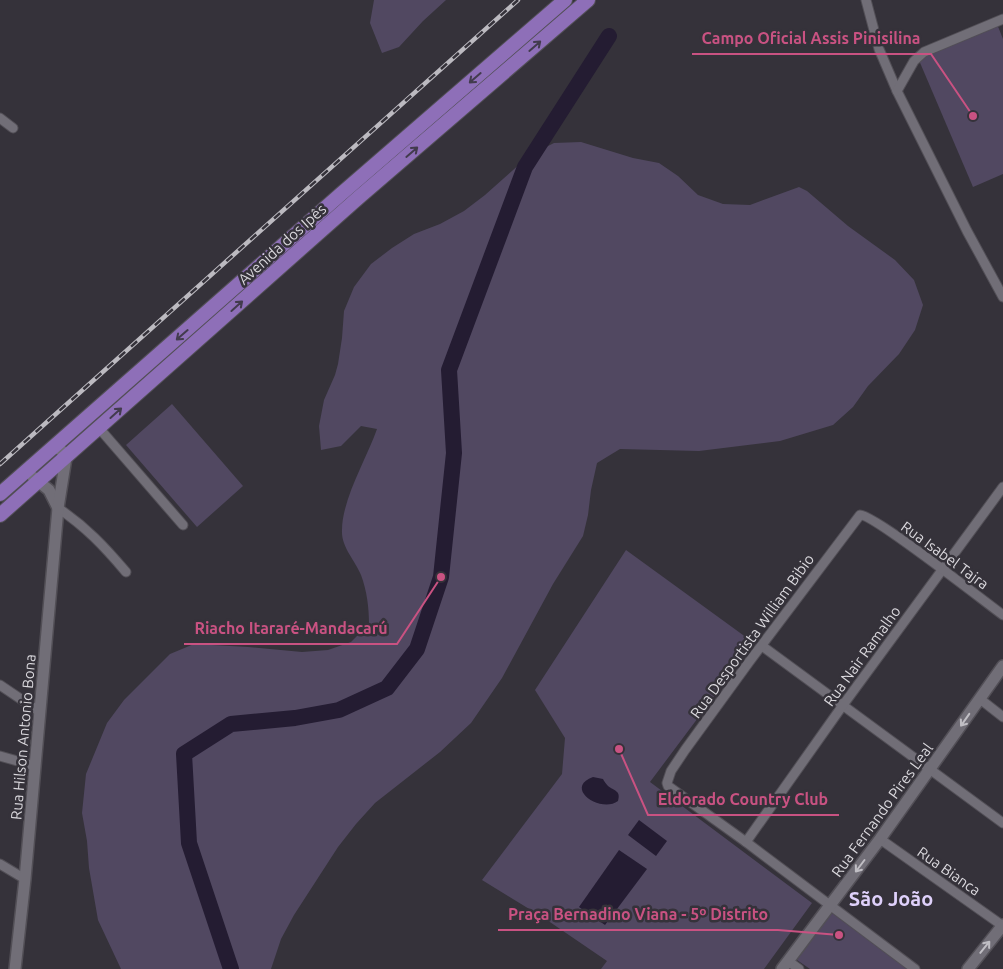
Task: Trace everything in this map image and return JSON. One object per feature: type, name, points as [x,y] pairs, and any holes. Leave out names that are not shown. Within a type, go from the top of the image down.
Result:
[{"type":"main road","name":"Avenida dos Ipês","points":[[0,515],[358,198],[588,0]]},
{"type":"main road","name":"Avenida dos Ipês","points":[[0,494],[377,162],[561,4]]},
{"type":"main road","points":[[561,4],[565,19]]},
{"type":"main road","points":[[377,162],[381,171],[388,174]]},
{"type":"main road","points":[[351,185],[359,185],[361,188],[358,198]]},
{"type":"street","points":[[866,0],[879,49],[897,91],[967,231],[1003,297]]},
{"type":"street","points":[[897,91],[914,61],[924,52],[1003,20]]},
{"type":"street","points":[[0,118],[13,128]]},
{"type":"street","points":[[99,428],[183,526]]},
{"type":"street","points":[[55,446],[62,451],[66,458]]},
{"type":"street","name":"Rua Hilson Antonio Bona","points":[[15,969],[25,879],[58,508],[66,458]]},
{"type":"street","points":[[28,469],[48,490],[58,508],[82,525],[108,550],[126,572]]},
{"type":"street","name":"Rua Nair Ramalho","points":[[746,842],[843,705],[1003,487]]},
{"type":"street","name":"Rua Desportista William Bibio","points":[[746,842],[668,786],[667,782],[671,772],[857,516],[863,514],[870,518]]},
{"type":"street","name":"Rua Isabel Tajra","points":[[870,518],[1003,615]]},
{"type":"street","points":[[762,646],[1003,823]]},
{"type":"street","name":"Rua Fernando Pires Leal","points":[[785,965],[931,769],[1003,666]]},
{"type":"street","points":[[0,685],[40,712]]},
{"type":"street","points":[[980,699],[1003,717]]},
{"type":"street","points":[[0,756],[35,766]]},
{"type":"street","name":"Rua Bianca","points":[[880,838],[1003,926]]},
{"type":"street","points":[[746,842],[915,969]]},
{"type":"street","points":[[0,864],[25,879]]},
{"type":"street","points":[[973,967],[1003,926]]},
{"type":"street","points":[[785,965],[800,969]]},
{"type":"shaded area","points":[[374,0],[446,0],[399,47],[382,53],[370,23]]},
{"type":"shaded area","points":[[997,24],[1003,39],[1003,174],[973,187],[918,58]]},
{"type":"shaded area","points":[[581,142],[633,158],[659,163],[678,176],[698,195],[723,204],[750,205],[799,187],[807,191],[848,226],[895,260],[914,280],[923,305],[915,330],[899,354],[868,386],[853,407],[833,425],[780,441],[699,451],[620,449],[597,463],[583,536],[553,584],[502,678],[471,723],[440,752],[375,803],[356,824],[338,847],[294,915],[281,939],[271,969],[121,969],[98,920],[82,813],[86,774],[107,723],[124,700],[170,654],[194,644],[302,652],[328,650],[351,642],[369,624],[369,612],[363,581],[346,548],[342,530],[350,492],[377,429],[361,426],[341,446],[321,450],[319,426],[324,400],[338,364],[344,311],[354,287],[371,264],[392,248],[414,234],[440,224],[464,211],[530,155],[554,143]]},
{"type":"shaded area","points":[[172,404],[243,486],[197,527],[126,445]]},
{"type":"shaded area","points":[[626,550],[754,643],[650,782],[812,903],[764,969],[601,969],[607,961],[544,918],[482,880],[562,774],[565,738],[535,690]]},
{"type":"shaded area","points":[[593,777],[603,779],[608,786],[617,792],[619,795],[618,801],[611,804],[603,804],[588,798],[583,793],[582,787],[585,782]]},
{"type":"shaded area","points":[[639,820],[667,841],[656,856],[628,835]]},
{"type":"shaded area","points":[[619,850],[647,869],[605,925],[579,907]]},
{"type":"shaded area","points":[[832,910],[907,969],[810,969],[797,960]]},
{"type":"waterway","points":[[231,969],[189,843],[184,754],[231,724],[295,718],[339,710],[387,688],[417,649],[441,577],[454,453],[449,370],[525,167],[609,36]]},
{"type":"railway","points":[[0,464],[518,0]]},
{"type":"place","name":"Campo Oficial Assis Pinisilina","points":[[973,116]]},
{"type":"place","name":"Riacho Itararé-Mandacarú","points":[[441,577]]},
{"type":"place","name":"Eldorado Country Club","points":[[619,749]]},
{"type":"place","name":"Praça Bernadino Viana - 5º Distrito","points":[[839,935]]},
{"type":"district","name":"São João","points":[[891,898]]}]
